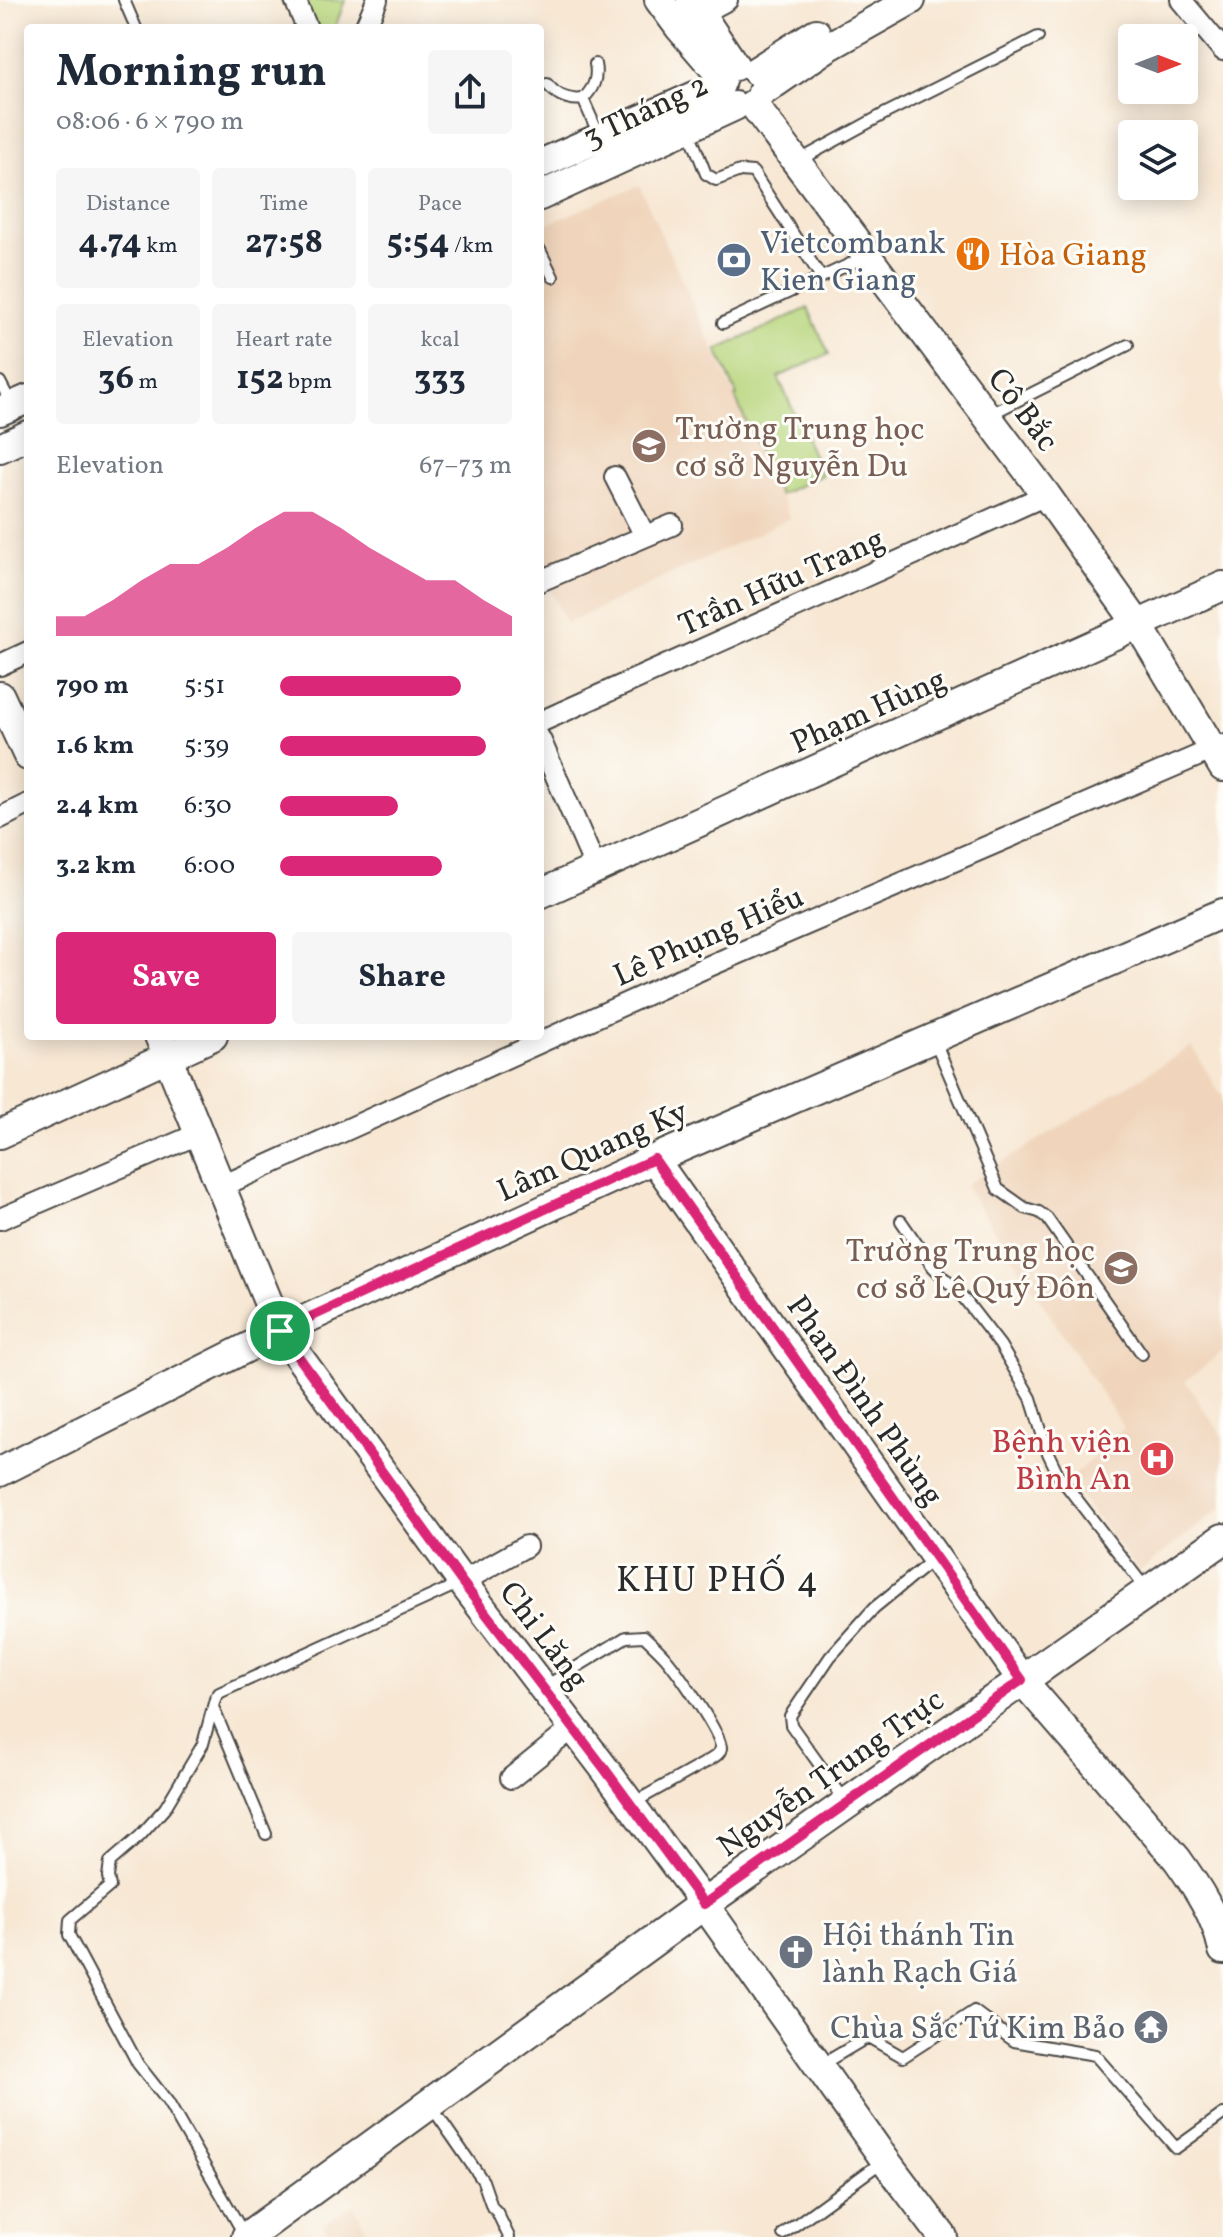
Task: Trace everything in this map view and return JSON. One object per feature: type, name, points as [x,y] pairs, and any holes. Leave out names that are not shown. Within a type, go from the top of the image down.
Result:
[{"type":"main road","name":"Nguyễn Trung Trực","points":[[246,2237],[704,1904],[1223,1539]]},
{"type":"street","points":[[295,0],[305,24]]},
{"type":"street","points":[[367,24],[377,0]]},
{"type":"street","points":[[659,0],[679,27],[740,86]]},
{"type":"street","points":[[727,0],[696,7],[740,86]]},
{"type":"street","points":[[823,39],[876,0]]},
{"type":"street","points":[[740,86],[823,39],[911,0]]},
{"type":"street","points":[[1181,0],[1223,50]]},
{"type":"street","name":"3 Tháng 2","points":[[544,194],[688,128],[740,86]]},
{"type":"street","name":"3 Tháng 2","points":[[544,162],[600,137],[740,86]]},
{"type":"street","name":"Cô Bắc","points":[[740,86],[1046,495],[1139,626],[1220,754]]},
{"type":"street","points":[[0,448],[24,437]]},
{"type":"street","points":[[615,477],[645,536]]},
{"type":"street","name":"Trần Hữu Trang","points":[[544,720],[1046,495]]},
{"type":"street","points":[[544,579],[672,525]]},
{"type":"street","name":"Phạm Hùng","points":[[544,892],[1223,586]]},
{"type":"street","points":[[0,665],[24,654]]},
{"type":"street","points":[[0,696],[24,747]]},
{"type":"street","points":[[544,748],[596,869]]},
{"type":"street","name":"Lê Phụng Hiểu","points":[[220,1187],[700,970],[1220,754]]},
{"type":"street","points":[[0,818],[24,806]]},
{"type":"street","name":"Lâm Quang Ky","points":[[0,1472],[280,1331],[654,1159],[1223,913]]},
{"type":"street","points":[[0,1134],[164,1046],[193,1040]]},
{"type":"street","name":"Chi Lăng","points":[[164,1046],[280,1331],[462,1582],[704,1904],[934,2234]]},
{"type":"street","points":[[0,1219],[198,1134]]},
{"type":"street","name":"Phan Đình Phùng","points":[[654,1159],[1022,1680],[1177,1859],[1199,1890],[1213,1918],[1223,1950]]},
{"type":"street","points":[[462,1582],[526,1546]]},
{"type":"street","points":[[511,1778],[573,1728]]},
{"type":"lane","points":[[124,0],[134,24]]},
{"type":"lane","points":[[796,162],[1038,37]]},
{"type":"lane","points":[[547,84],[556,94],[568,99],[583,99],[593,88],[597,73],[595,64]]},
{"type":"lane","points":[[583,99],[600,137]]},
{"type":"lane","points":[[688,128],[706,174],[716,180],[740,171],[753,172],[821,277]]},
{"type":"lane","points":[[723,323],[867,256]]},
{"type":"lane","points":[[544,258],[553,277]]},
{"type":"lane","points":[[987,416],[1128,345]]},
{"type":"lane","points":[[934,1037],[998,1189],[1025,1208],[1047,1218],[1142,1354]]},
{"type":"lane","points":[[901,1221],[933,1267],[962,1296],[1000,1345],[1031,1398],[1048,1453],[1059,1476],[1148,1591]]},
{"type":"lane","points":[[847,1804],[791,1725],[790,1716],[830,1657],[874,1608],[936,1557]]},
{"type":"lane","points":[[246,2237],[168,2102],[138,2064],[69,1935],[70,1920],[110,1886],[110,1862],[140,1836],[165,1808],[203,1744],[219,1693],[462,1582]]},
{"type":"lane","points":[[543,1688],[626,1637],[644,1636],[666,1658],[716,1733],[721,1748],[708,1761],[631,1805]]},
{"type":"lane","points":[[213,1707],[266,1834]]},
{"type":"lane","points":[[819,2067],[868,2037],[903,2057],[974,2011],[1014,2041],[1095,2055],[1176,2148],[1223,2114]]},
{"type":"lane","points":[[430,2104],[483,2181],[492,2207],[509,2237]]},
{"type":"lane","points":[[783,2234],[885,2160]]},
{"type":"shaded area","name":"Trường Trung học cơ sở Nguyễn Du","points":[[639,185],[790,518],[566,624],[544,575],[544,225]]},
{"type":"shaded area","name":"Trường Trung học cơ sở Lê Quý Đôn","points":[[1192,1046],[1220,1094],[1223,1093],[1223,1351],[1185,1381],[1223,1437],[1223,1507],[1139,1572],[1068,1481],[1124,1428],[965,1185]]},
{"type":"shaded area","points":[[354,2205],[370,2237],[330,2237],[323,2224]]},
{"type":"green space","points":[[296,0],[345,0],[336,24],[306,24]]},
{"type":"green space","points":[[808,308],[829,354],[778,377],[822,475],[779,495],[717,350]]},
{"type":"place","name":"Hòa Giang","points":[[973,254]]},
{"type":"place","name":"Vietcombank Kien Giang","points":[[734,260]]},
{"type":"place","name":"Trường Trung học cơ sở Nguyễn Du","points":[[649,446]]},
{"type":"place","name":"Trường Trung học cơ sở Lê Quý Đôn","points":[[1121,1268]]},
{"type":"place","name":"Bệnh viện Bình An","points":[[1157,1459]]},
{"type":"place","name":"Hội thánh Tin lành Rạch Giá","points":[[796,1952]]},
{"type":"place","name":"Chùa Sắc Tứ Kim Bảo","points":[[1151,2027]]},
{"type":"district","name":"KHU PHỐ 4","points":[[718,1578]]},
{"type":"route","points":[[654,1159],[1022,1680],[704,1904],[462,1582],[280,1331],[654,1159]]}]
